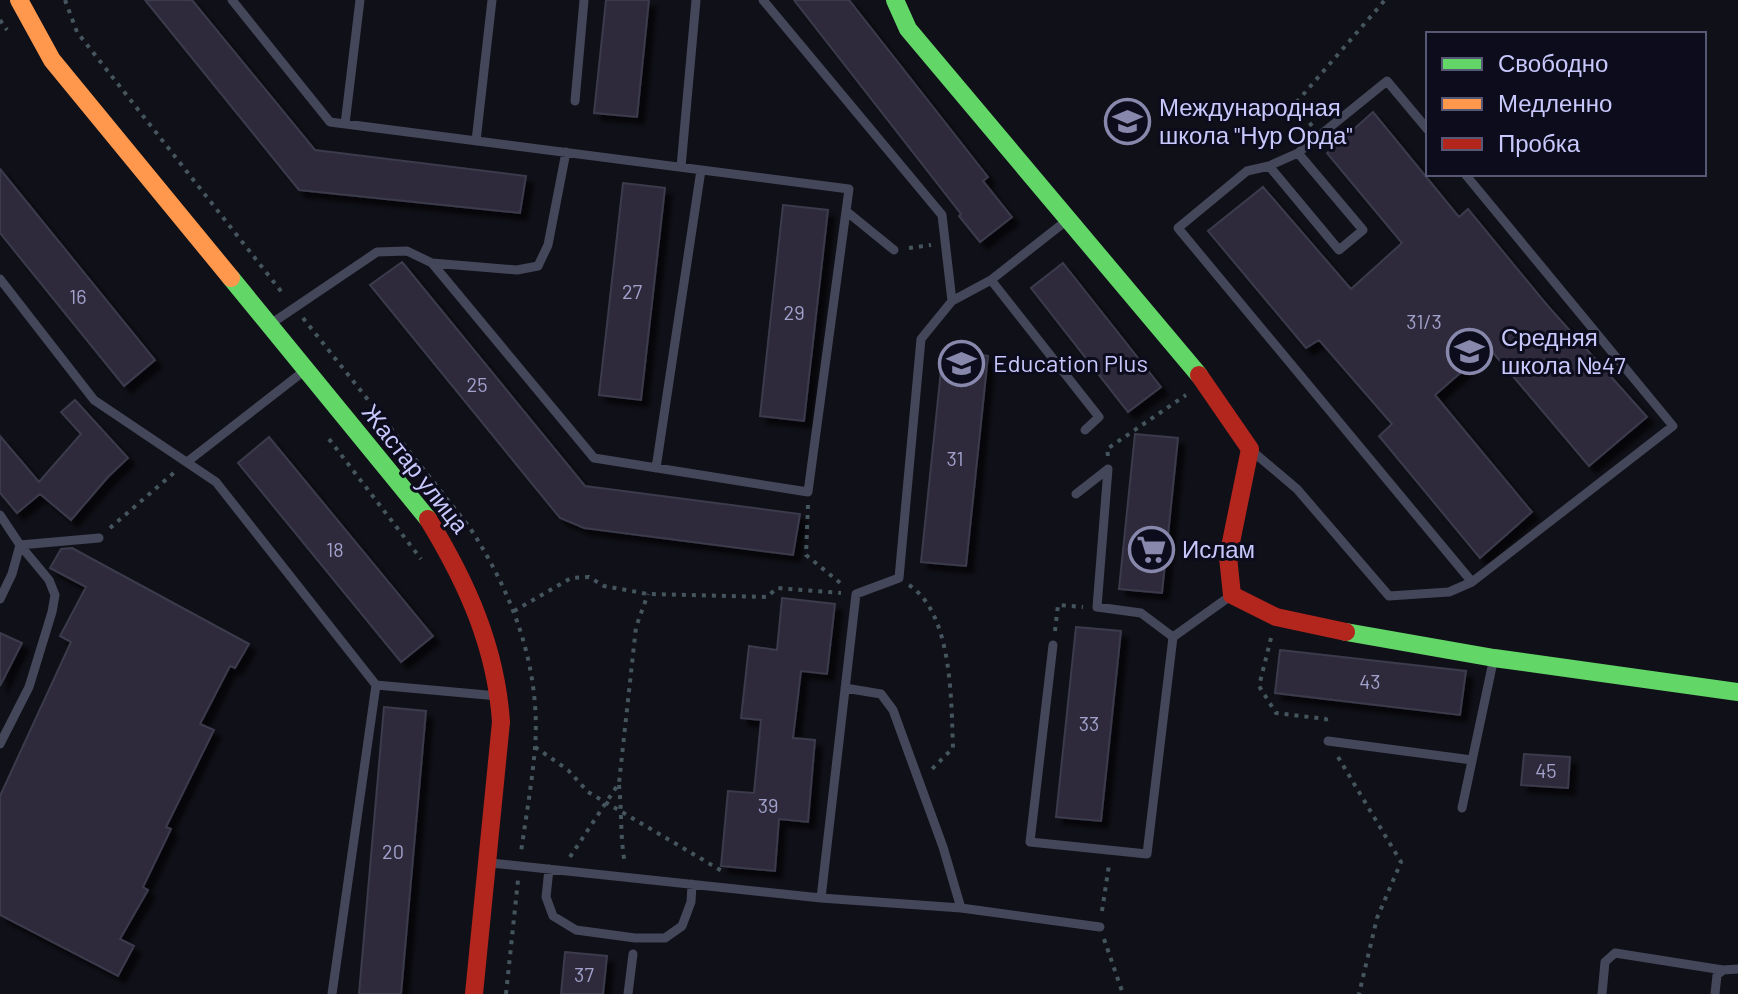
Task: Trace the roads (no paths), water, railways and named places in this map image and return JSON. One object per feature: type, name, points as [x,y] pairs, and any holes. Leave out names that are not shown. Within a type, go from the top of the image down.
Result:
[{"type":"street","name":"Жастар улица","points":[[19,0],[52,60],[425,515],[449,553],[485,634],[501,697],[474,994]]},
{"type":"street","points":[[895,0],[908,29],[1205,382],[1250,449],[1228,557],[1232,595],[1276,617],[1494,658],[1738,692]]},
{"type":"lane","points":[[232,0],[330,122],[849,189],[808,492],[594,458],[432,263]]},
{"type":"lane","points":[[345,124],[360,0]]},
{"type":"lane","points":[[476,141],[492,0]]},
{"type":"lane","points":[[575,101],[584,0]]},
{"type":"lane","points":[[681,167],[696,0]]},
{"type":"lane","points":[[763,0],[942,215],[952,301]]},
{"type":"lane","points":[[1426,128],[1387,81],[1298,153],[1269,166],[1247,171],[1178,228],[1472,582]]},
{"type":"lane","points":[[269,325],[377,252],[407,251],[432,263],[517,270],[538,266],[548,245],[566,152]]},
{"type":"lane","points":[[1269,166],[1339,250],[1363,230],[1298,153]]},
{"type":"lane","points":[[656,468],[701,170]]},
{"type":"lane","points":[[1250,449],[1297,489],[1389,596],[1449,592],[1472,582],[1673,426],[1467,176]]},
{"type":"lane","points":[[846,211],[894,250]]},
{"type":"lane","points":[[821,898],[856,594],[899,578],[921,339],[952,301],[991,280],[1069,218]]},
{"type":"lane","points":[[0,279],[94,400],[216,482],[376,685],[501,697]]},
{"type":"lane","points":[[991,280],[1099,417],[1085,430]]},
{"type":"lane","points":[[187,462],[306,370]]},
{"type":"lane","points":[[1076,494],[1108,469],[1097,607],[1141,613],[1173,637]]},
{"type":"lane","points":[[0,516],[49,580],[55,595],[29,687],[0,744]]},
{"type":"lane","points":[[20,545],[99,538]]},
{"type":"lane","points":[[0,599],[12,574],[20,545]]},
{"type":"lane","points":[[1053,645],[1030,842],[1147,854],[1173,637],[1232,595]]},
{"type":"lane","points":[[1462,808],[1494,658]]},
{"type":"lane","points":[[332,994],[376,685]]},
{"type":"lane","points":[[845,688],[881,694],[893,710],[961,908]]},
{"type":"lane","points":[[1328,741],[1472,760]]},
{"type":"lane","points":[[487,863],[821,898],[961,908],[1100,927]]},
{"type":"lane","points":[[555,869],[546,897],[553,916],[576,930],[635,938],[665,938],[682,926],[691,902],[692,884]]},
{"type":"lane","points":[[1602,994],[1605,962],[1615,953],[1723,970],[1738,969]]},
{"type":"lane","points":[[628,994],[633,954]]},
{"type":"lane","points":[[1715,994],[1717,975],[1723,970]]},
{"type":"place","name":"Международная школа \"Нур Орда\"","points":[[1128,122]]},
{"type":"place","name":"Средняя школа №47","points":[[1470,352]]},
{"type":"place","name":"Education Plus","points":[[962,364]]},
{"type":"place","name":"Ислам","points":[[1151,550]]}]
